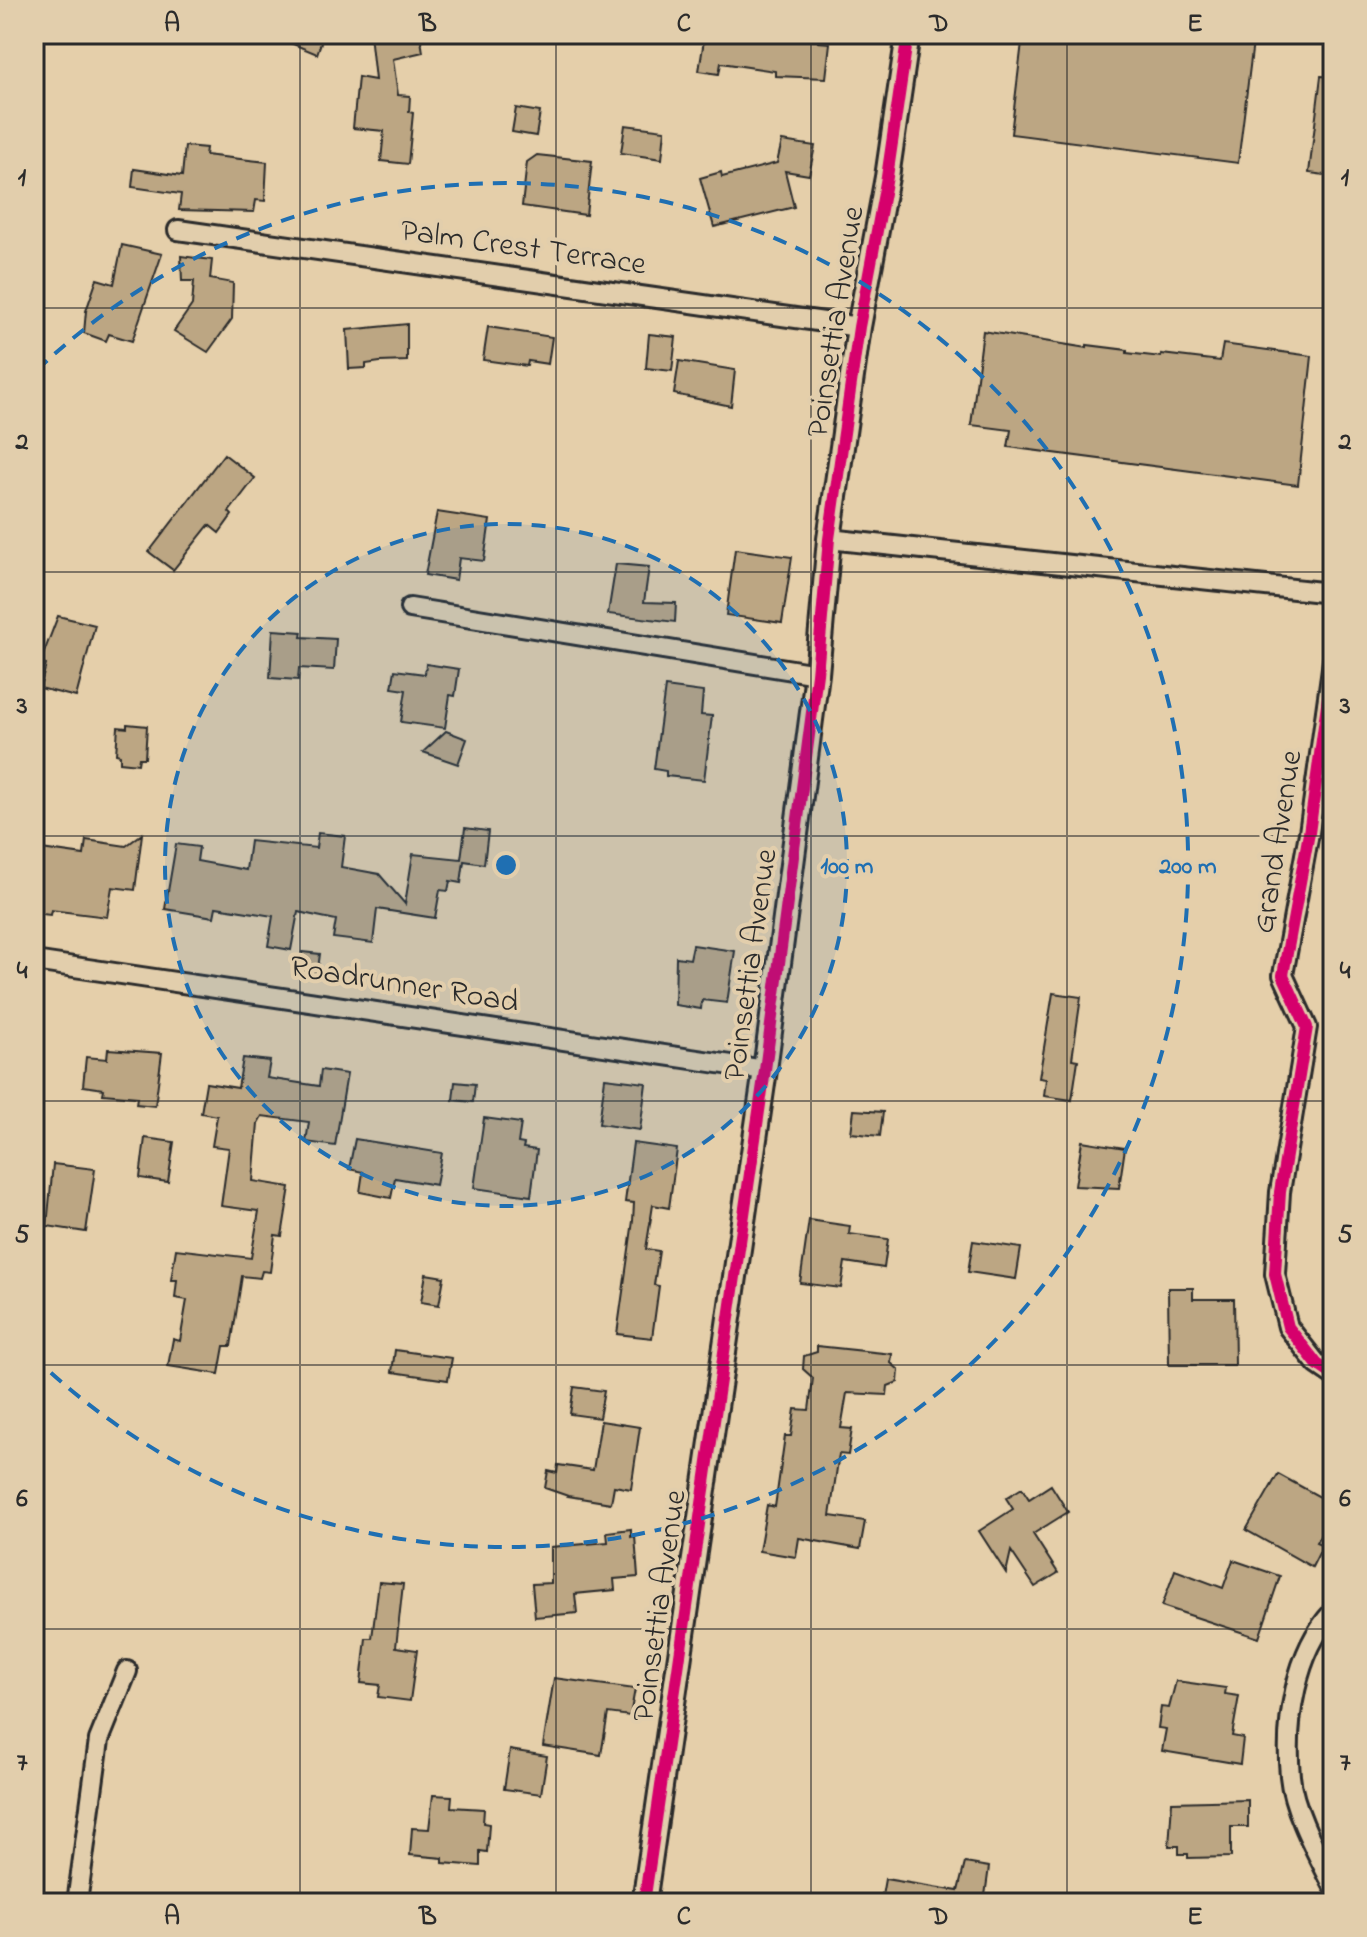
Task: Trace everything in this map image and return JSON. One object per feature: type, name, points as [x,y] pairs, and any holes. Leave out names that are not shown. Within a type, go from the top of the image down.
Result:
[{"type":"street","name":"Poinsettia Avenue","points":[[644,1903],[765,1070],[817,674],[829,539],[859,327],[887,177],[908,34]]},
{"type":"street","name":"Palm Crest Terrace","points":[[178,230],[859,327]]},
{"type":"street","points":[[829,539],[1331,593],[1333,623]]},
{"type":"street","points":[[410,608],[817,674]]},
{"type":"street","name":"Grand Avenue","points":[[1333,661],[1309,833],[1283,975],[1307,1027],[1280,1192],[1275,1274],[1288,1327],[1317,1364],[1333,1375]]},
{"type":"street","name":"Roadrunner Road","points":[[34,961],[765,1070]]},
{"type":"street","points":[[1333,1612],[1304,1656],[1292,1713],[1290,1778],[1311,1842],[1333,1885]]},
{"type":"street","points":[[77,1903],[99,1740],[127,1671]]},
{"type":"building","points":[[269,34],[324,34],[317,54]]},
{"type":"building","points":[[370,34],[420,34],[423,52],[393,59],[398,95],[410,96],[409,112],[413,113],[408,164],[381,161],[384,131],[353,128],[358,77],[375,80]]},
{"type":"building","points":[[705,34],[818,35],[818,42],[830,43],[826,78],[775,76],[775,71],[721,63],[719,74],[699,71]]},
{"type":"building","points":[[1023,34],[1254,34],[1238,163],[1011,134]]},
{"type":"building","points":[[1321,76],[1333,77],[1333,176],[1309,173]]},
{"type":"building","points":[[516,108],[540,112],[536,136],[512,132]]},
{"type":"building","points":[[625,125],[665,130],[662,159],[621,153]]},
{"type":"building","points":[[782,141],[815,146],[809,175],[785,171],[794,207],[714,227],[700,178],[721,172],[722,177],[777,163]]},
{"type":"building","points":[[185,146],[206,148],[205,155],[267,162],[265,201],[256,200],[254,212],[179,210],[181,194],[132,187],[134,169],[182,176]]},
{"type":"building","points":[[537,155],[592,161],[586,215],[522,206],[527,162]]},
{"type":"building","points":[[122,245],[162,254],[132,341],[109,334],[106,341],[84,333],[86,311],[97,279],[114,284]]},
{"type":"building","points":[[181,256],[212,260],[210,279],[233,283],[232,319],[208,352],[174,331],[192,305],[194,281],[182,281]]},
{"type":"building","points":[[407,324],[407,361],[380,362],[366,364],[366,368],[349,369],[347,330]]},
{"type":"building","points":[[488,327],[552,337],[548,364],[528,361],[527,366],[483,360]]},
{"type":"building","points":[[983,331],[1161,357],[1161,354],[1220,361],[1223,344],[1312,356],[1298,485],[1008,447],[1011,430],[971,425]]},
{"type":"building","points":[[649,334],[676,337],[672,371],[646,368]]},
{"type":"building","points":[[679,361],[735,370],[731,406],[674,394]]},
{"type":"building","points":[[224,454],[255,478],[229,512],[232,515],[219,533],[209,525],[173,570],[149,552]]},
{"type":"building","points":[[437,512],[490,520],[484,561],[459,558],[456,580],[425,575]]},
{"type":"building","points":[[735,549],[792,557],[782,623],[726,615]]},
{"type":"building","points":[[616,564],[649,567],[644,602],[676,603],[675,622],[608,614]]},
{"type":"building","points":[[58,616],[95,625],[76,697],[40,688],[46,665],[40,663]]},
{"type":"building","points":[[273,630],[302,632],[301,637],[336,639],[334,670],[299,668],[298,680],[270,678]]},
{"type":"building","points":[[426,664],[459,669],[455,696],[450,695],[445,728],[401,722],[406,690],[392,688],[395,670],[425,674]]},
{"type":"building","points":[[665,687],[703,692],[701,715],[712,716],[704,780],[666,776],[666,771],[654,769]]},
{"type":"building","points":[[127,724],[147,726],[145,758],[139,758],[138,764],[120,762],[120,755],[116,754],[118,727],[127,728]]},
{"type":"building","points":[[446,731],[467,739],[458,764],[423,752]]},
{"type":"building","points":[[465,828],[488,831],[484,864],[464,861],[461,883],[450,881],[448,891],[440,890],[435,918],[377,909],[373,943],[333,938],[336,920],[298,912],[291,950],[268,946],[273,916],[216,907],[214,917],[165,909],[176,844],[199,847],[197,861],[246,870],[250,841],[316,848],[318,833],[345,836],[341,867],[379,874],[405,904],[413,854],[461,859]]},
{"type":"building","points":[[142,834],[135,890],[112,887],[107,917],[51,910],[50,915],[34,913],[34,848],[84,855],[86,840],[126,846]]},
{"type":"building","points":[[693,945],[735,951],[727,1003],[702,1000],[701,1009],[675,1005],[676,957],[690,959]]},
{"type":"building","points":[[302,952],[320,954],[317,976],[298,973]]},
{"type":"building","points":[[1053,993],[1081,997],[1072,1059],[1078,1060],[1072,1100],[1044,1096],[1046,1079],[1039,1078]]},
{"type":"building","points":[[108,1049],[162,1053],[155,1106],[136,1104],[137,1097],[103,1094],[104,1089],[83,1086],[86,1057],[107,1059]]},
{"type":"building","points":[[243,1058],[270,1061],[267,1078],[319,1086],[321,1070],[347,1074],[335,1146],[306,1142],[309,1122],[262,1116],[258,1123],[253,1181],[290,1187],[282,1236],[275,1235],[270,1272],[262,1271],[260,1278],[242,1276],[231,1346],[224,1346],[219,1374],[168,1366],[173,1339],[180,1341],[187,1300],[175,1298],[177,1280],[171,1280],[176,1249],[251,1258],[259,1211],[221,1206],[229,1148],[212,1146],[217,1116],[201,1113],[206,1083],[238,1088]]},
{"type":"building","points":[[605,1078],[646,1083],[640,1130],[599,1124]]},
{"type":"building","points":[[455,1082],[475,1084],[473,1102],[453,1100]]},
{"type":"building","points":[[854,1110],[883,1112],[880,1136],[851,1133]]},
{"type":"building","points":[[484,1118],[521,1123],[518,1143],[524,1144],[523,1148],[537,1150],[531,1196],[474,1188]]},
{"type":"building","points":[[145,1138],[174,1142],[168,1182],[140,1178]]},
{"type":"building","points":[[355,1139],[442,1153],[436,1185],[395,1178],[391,1198],[360,1192],[363,1172],[349,1169]]},
{"type":"building","points":[[1082,1141],[1125,1148],[1119,1188],[1075,1186]]},
{"type":"building","points":[[633,1143],[677,1149],[669,1208],[653,1205],[646,1249],[659,1251],[654,1285],[659,1286],[652,1338],[617,1334],[633,1221],[634,1203],[625,1202]]},
{"type":"building","points":[[53,1164],[95,1169],[86,1232],[47,1226]]},
{"type":"building","points":[[809,1220],[850,1226],[849,1234],[888,1239],[884,1268],[845,1262],[841,1288],[800,1283]]},
{"type":"building","points":[[973,1241],[1021,1248],[1016,1279],[968,1272]]},
{"type":"building","points":[[426,1274],[444,1277],[439,1305],[421,1302]]},
{"type":"building","points":[[1168,1288],[1193,1288],[1193,1299],[1234,1299],[1235,1365],[1169,1365]]},
{"type":"building","points":[[817,1346],[892,1354],[891,1363],[899,1370],[898,1382],[888,1386],[887,1395],[847,1393],[841,1428],[852,1429],[848,1455],[839,1454],[830,1516],[865,1521],[860,1549],[799,1538],[796,1557],[759,1551],[767,1505],[775,1507],[785,1436],[791,1436],[795,1409],[809,1410],[813,1378],[803,1369],[804,1356],[817,1352]]},
{"type":"building","points":[[395,1350],[452,1358],[448,1380],[392,1372]]},
{"type":"building","points":[[574,1387],[604,1391],[599,1418],[570,1414]]},
{"type":"building","points":[[601,1421],[640,1427],[631,1489],[614,1486],[611,1503],[568,1496],[545,1488],[548,1471],[557,1473],[558,1465],[593,1470]]},
{"type":"building","points":[[1278,1474],[1333,1504],[1333,1513],[1316,1542],[1323,1545],[1312,1567],[1246,1530]]},
{"type":"building","points":[[1051,1485],[1068,1512],[1033,1534],[1058,1573],[1035,1587],[1011,1551],[1006,1573],[979,1531],[1013,1509],[1006,1498],[1022,1488],[1029,1499]]},
{"type":"building","points":[[631,1529],[631,1537],[635,1536],[638,1577],[614,1579],[615,1590],[575,1594],[577,1613],[535,1617],[532,1584],[551,1583],[551,1547],[608,1542],[607,1532]]},
{"type":"building","points":[[1233,1560],[1280,1576],[1259,1638],[1162,1606],[1175,1570],[1223,1588]]},
{"type":"building","points":[[379,1582],[403,1584],[396,1647],[417,1650],[410,1701],[378,1697],[380,1685],[361,1683],[366,1638],[372,1638]]},
{"type":"building","points":[[554,1678],[635,1689],[630,1716],[608,1713],[601,1755],[543,1746]]},
{"type":"building","points":[[1176,1681],[1226,1688],[1225,1694],[1239,1696],[1232,1736],[1243,1738],[1240,1764],[1162,1751],[1166,1729],[1158,1728],[1161,1707],[1169,1708]]},
{"type":"building","points":[[510,1750],[547,1756],[541,1794],[504,1789]]},
{"type":"building","points":[[433,1795],[452,1796],[451,1807],[484,1809],[483,1823],[489,1824],[487,1852],[480,1851],[480,1866],[443,1863],[443,1858],[410,1855],[412,1828],[429,1829]]},
{"type":"building","points":[[1248,1800],[1248,1827],[1231,1827],[1231,1857],[1188,1858],[1188,1854],[1179,1854],[1179,1846],[1169,1846],[1172,1802]]},
{"type":"building","points":[[965,1863],[989,1867],[984,1903],[903,1903],[882,1896],[885,1879],[958,1891]]},
{"type":"cycle path","points":[[644,1903],[765,1070],[817,674],[829,539],[859,327],[887,177],[908,34]]},
{"type":"cycle path","points":[[1333,661],[1309,833],[1283,975],[1307,1027],[1280,1192],[1275,1274],[1288,1327],[1317,1364],[1333,1375]]}]
